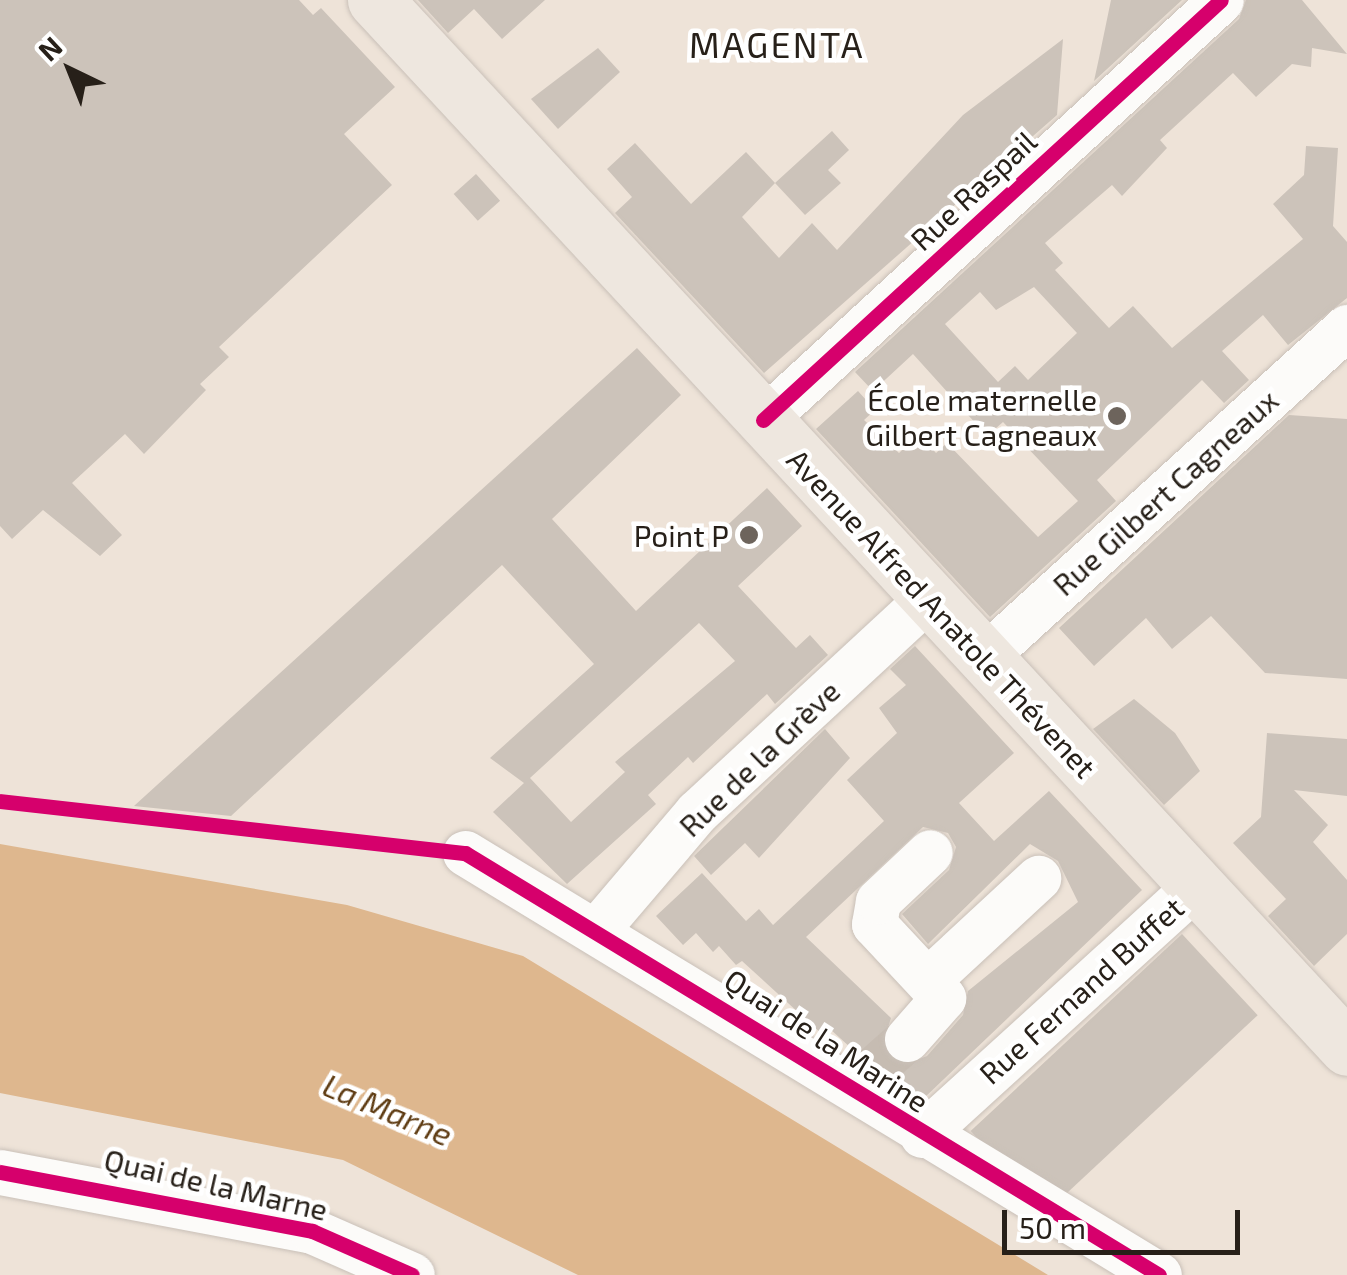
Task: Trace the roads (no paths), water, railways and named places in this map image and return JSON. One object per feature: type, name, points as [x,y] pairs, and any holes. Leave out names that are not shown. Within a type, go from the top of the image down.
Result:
[{"type":"main road","name":"Avenue Alfred Anatole Thévenet","points":[[375,0],[1347,1048]]},
{"type":"street","name":"Rue Raspail","points":[[763,420],[1221,0]]},
{"type":"street","name":"Rue Gilbert Cagneaux","points":[[983,658],[1347,326]]},
{"type":"street","name":"Rue de la Grève","points":[[599,926],[697,812],[928,598]]},
{"type":"street","points":[[907,1039],[941,1004],[929,980],[874,924],[878,900],[930,852]]},
{"type":"street","name":"Quai de la Marine","points":[[465,853],[599,926],[861,1080],[922,1135],[1159,1275]]},
{"type":"street","points":[[929,980],[1038,878]]},
{"type":"street","name":"Rue Fernand Buffet","points":[[922,1135],[1196,886]]},
{"type":"street","name":"Quai de la Marne","points":[[0,1172],[312,1231],[412,1275]]},
{"type":"water","name":"La Marne","points":[[0,844],[347,905],[523,956],[1048,1275],[578,1275],[343,1160],[0,1093]]},
{"type":"tunnel","points":[[870,1072],[907,1039]]},
{"type":"place","name":"École maternelle Gilbert Cagneaux","points":[[1117,416]]},
{"type":"place","name":"Point P","points":[[749,535]]},
{"type":"district","name":"MAGENTA","points":[[777,44]]}]
